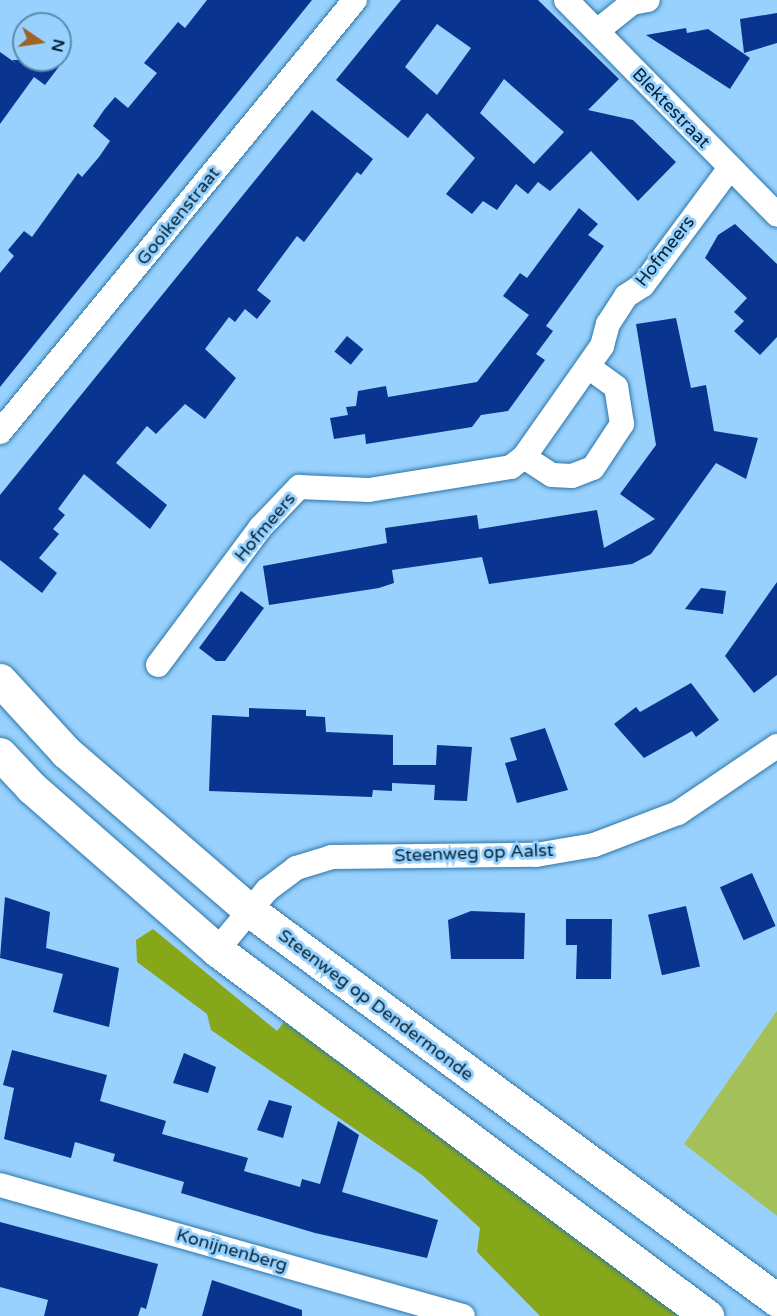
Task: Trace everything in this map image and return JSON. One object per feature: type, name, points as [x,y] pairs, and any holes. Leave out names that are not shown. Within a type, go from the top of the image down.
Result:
[{"type":"main road","name":"Steenweg op Dendermonde","points":[[0,680],[66,752],[249,910],[777,1300]]},
{"type":"main road","points":[[0,754],[32,788],[217,950],[707,1316]]},
{"type":"street","name":"Gooikenstraat","points":[[0,432],[355,0]]},
{"type":"street","name":"Blektestraat","points":[[566,0],[777,215]]},
{"type":"street","points":[[597,31],[632,3],[648,0]]},
{"type":"street","name":"Hofmeers","points":[[158,665],[260,528],[298,487],[369,490],[512,467],[524,457],[588,367],[626,296],[643,285],[730,168]]},
{"type":"street","points":[[524,457],[552,475],[572,476],[593,468],[622,424],[616,387],[588,367]]},
{"type":"street","name":"Steenweg op Aalst","points":[[217,950],[249,910],[296,868],[331,857],[536,855],[594,844],[678,813],[777,746]]},
{"type":"street","name":"Konijnenberg","points":[[0,1185],[463,1316]]},
{"type":"green space","points":[[153,929],[277,1031],[284,1022],[684,1316],[540,1316],[477,1252],[480,1228],[422,1175],[211,1030],[207,1014],[137,962],[136,940]]},
{"type":"green space","points":[[777,1011],[777,1216],[684,1144]]},
{"type":"building","points":[[207,0],[312,0],[0,387],[0,273],[14,256],[8,250],[24,231],[32,237],[78,173],[82,177],[99,157],[110,141],[93,126],[104,110],[115,97],[128,108],[157,73],[144,63],[178,22],[185,28]]},
{"type":"building","points":[[401,0],[538,0],[619,79],[588,110],[633,120],[676,162],[638,201],[591,151],[550,191],[538,182],[528,194],[516,184],[497,210],[483,201],[472,214],[446,194],[475,158],[427,113],[408,138],[336,80]],"holes":[[[437,24],[471,48],[437,95],[405,67]],[[504,79],[564,132],[534,164],[480,113]]]},
{"type":"building","points":[[777,13],[777,43],[744,53],[740,19]]},
{"type":"building","points":[[686,28],[687,33],[708,29],[750,58],[730,89],[646,35]]},
{"type":"building","points":[[0,52],[12,60],[12,72],[55,72],[45,85],[34,77],[0,124]]},
{"type":"building","points":[[312,110],[373,159],[361,175],[357,172],[304,242],[297,236],[257,290],[271,301],[257,319],[245,309],[235,322],[229,317],[205,349],[236,378],[205,419],[185,404],[156,434],[147,426],[116,463],[167,505],[150,529],[84,474],[58,509],[65,515],[53,529],[59,534],[39,558],[57,573],[42,593],[0,560],[0,495]]},
{"type":"building","points":[[579,208],[598,224],[588,235],[604,246],[546,326],[553,331],[536,354],[545,360],[508,411],[481,415],[472,427],[366,444],[365,434],[334,439],[330,418],[348,415],[346,407],[356,406],[358,391],[386,386],[388,397],[477,382],[529,315],[503,296],[520,273],[527,278]]},
{"type":"building","points":[[735,224],[777,264],[777,337],[760,355],[734,331],[744,321],[734,312],[747,298],[705,258],[718,235]]},
{"type":"building","points":[[676,318],[691,388],[706,385],[714,431],[758,438],[746,479],[716,463],[651,554],[632,564],[489,584],[482,557],[392,570],[394,583],[379,588],[269,605],[263,566],[387,543],[385,528],[477,515],[479,529],[597,510],[604,548],[655,519],[620,494],[656,445],[636,324]]},
{"type":"building","points":[[347,336],[363,349],[351,365],[334,352]]},
{"type":"building","points":[[777,582],[777,675],[754,693],[725,656]]},
{"type":"building","points":[[701,588],[726,591],[723,614],[685,609]]},
{"type":"building","points":[[241,591],[264,608],[225,661],[216,661],[199,648]]},
{"type":"building","points":[[691,683],[719,720],[696,737],[692,731],[644,758],[614,724],[636,707],[640,712]]},
{"type":"building","points":[[249,708],[306,710],[306,716],[325,717],[326,732],[393,735],[393,765],[436,765],[437,745],[472,747],[467,801],[434,800],[435,785],[392,783],[392,791],[373,790],[372,797],[209,791],[212,715],[249,717]]},
{"type":"building","points":[[545,728],[568,790],[517,803],[505,763],[517,760],[510,738]]},
{"type":"building","points":[[752,873],[776,926],[744,940],[720,887]]},
{"type":"building","points":[[5,897],[50,912],[46,948],[119,968],[109,1027],[53,1012],[63,974],[0,958]]},
{"type":"building","points":[[686,906],[700,966],[662,975],[648,915]]},
{"type":"building","points":[[471,911],[525,913],[524,959],[451,959],[448,920]]},
{"type":"building","points":[[566,919],[612,919],[611,979],[576,979],[577,945],[566,945]]},
{"type":"building","points":[[12,1050],[107,1075],[100,1101],[166,1121],[162,1134],[248,1158],[244,1171],[300,1187],[302,1179],[320,1184],[338,1121],[359,1135],[342,1192],[438,1220],[427,1258],[315,1233],[181,1193],[184,1182],[113,1161],[115,1154],[75,1142],[71,1158],[4,1139],[14,1088],[3,1085]]},
{"type":"building","points":[[184,1053],[216,1067],[208,1093],[173,1083]]},
{"type":"building","points":[[269,1100],[292,1106],[283,1138],[257,1130]]},
{"type":"building","points":[[0,1222],[158,1264],[146,1309],[141,1307],[138,1316],[44,1316],[48,1300],[0,1287]]},
{"type":"building","points":[[212,1280],[302,1310],[302,1316],[202,1316]]}]
